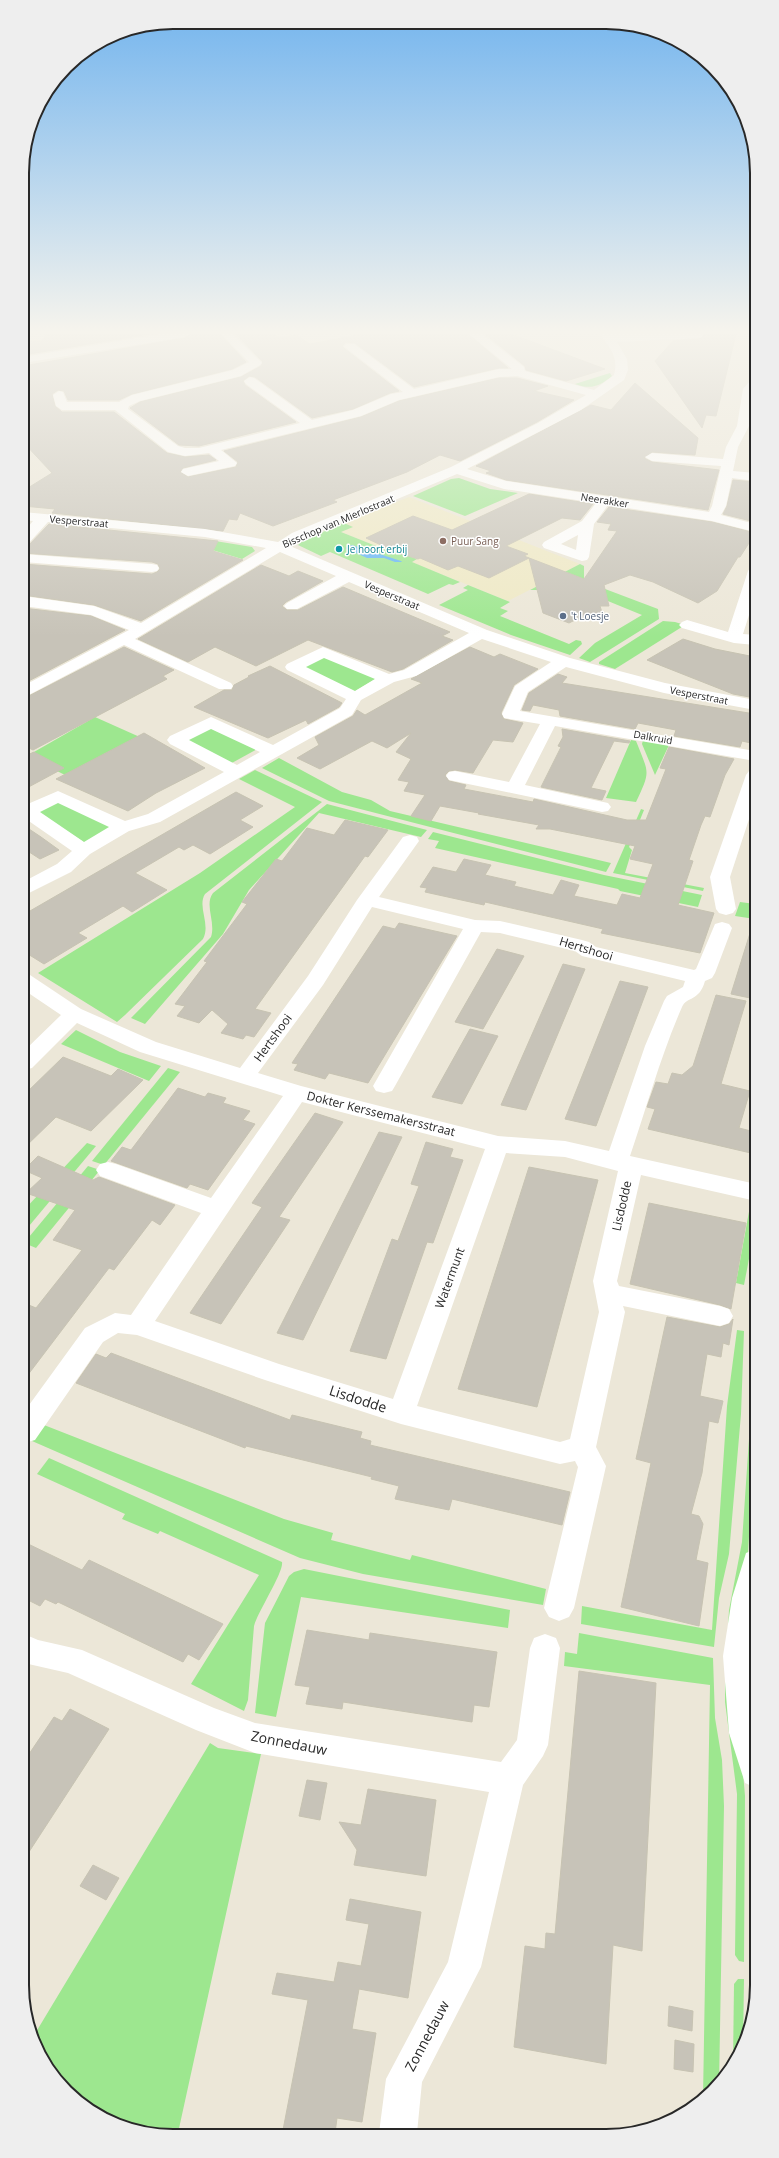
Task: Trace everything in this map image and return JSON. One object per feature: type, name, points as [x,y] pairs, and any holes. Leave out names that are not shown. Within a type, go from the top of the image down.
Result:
[{"type":"street","points":[[154,435],[173,449],[186,452],[211,449],[270,435]]},
{"type":"street","name":"Bisschop van Mierlostraat","points":[[29,691],[142,629],[278,546],[297,536],[456,470],[525,435]]},
{"type":"street","points":[[713,517],[719,506],[732,447],[742,435]]},
{"type":"street","points":[[188,472],[230,463],[211,449]]},
{"type":"street","points":[[652,457],[728,469],[750,476]]},
{"type":"street","name":"Neerakker","points":[[456,470],[504,485],[713,517],[750,527]]},
{"type":"street","points":[[587,524],[605,500]]},
{"type":"street","name":"Vesperstraat","points":[[29,517],[205,533],[278,546],[481,633],[564,661],[664,688],[750,704]]},
{"type":"street","points":[[29,534],[44,518]]},
{"type":"street","points":[[29,558],[152,568]]},
{"type":"street","points":[[292,606],[348,576]]},
{"type":"street","points":[[734,638],[750,587]]},
{"type":"street","points":[[29,602],[94,611],[142,629]]},
{"type":"street","points":[[687,625],[734,638],[750,640]]},
{"type":"street","points":[[29,887],[64,868],[83,850],[123,827],[154,818],[235,771],[346,711],[355,697],[388,679],[410,673],[481,633]]},
{"type":"street","points":[[123,639],[225,686]]},
{"type":"street","points":[[355,697],[293,667],[323,652],[388,679]]},
{"type":"street","name":"Dalkruid","points":[[564,661],[521,689],[510,714],[750,755]]},
{"type":"street","points":[[514,789],[550,720]]},
{"type":"street","points":[[235,771],[176,740],[211,722],[272,751]]},
{"type":"street","points":[[456,776],[602,807]]},
{"type":"street","points":[[624,1164],[656,1046],[674,1001],[692,990],[696,977],[705,973],[724,918],[720,877],[737,832],[750,791]]},
{"type":"street","points":[[29,808],[58,796],[123,827]]},
{"type":"street","points":[[29,813],[83,850]]},
{"type":"street","points":[[737,832],[750,834]]},
{"type":"street","name":"Hertshooi","points":[[245,1076],[316,980],[367,900],[410,841]]},
{"type":"street","name":"Hertshooi","points":[[367,900],[475,926],[500,927],[582,946],[589,952],[696,977]]},
{"type":"street","points":[[384,1086],[475,926]]},
{"type":"street","name":"Dokter Kerssemakersstraat","points":[[29,983],[74,1014],[148,1047],[297,1093],[498,1144],[564,1149],[624,1164],[750,1191]]},
{"type":"street","points":[[29,1058],[74,1014]]},
{"type":"street","points":[[138,1325],[216,1208],[297,1093]]},
{"type":"street","name":"Watermunt","points":[[401,1413],[498,1144]]},
{"type":"street","name":"Lisdodde","points":[[29,1426],[94,1335],[115,1323],[138,1325],[274,1373],[401,1413],[560,1453],[582,1448],[612,1312],[605,1281],[624,1164]]},
{"type":"street","points":[[108,1170],[216,1208]]},
{"type":"street","points":[[608,1293],[720,1316]]},
{"type":"street","points":[[559,1608],[592,1466],[582,1448]]},
{"type":"street","points":[[750,1586],[738,1656],[746,1733],[750,1749]]},
{"type":"street","name":"Zonnedauw","points":[[398,2129],[404,2079],[464,1967],[508,1779],[532,1745],[545,1648]]},
{"type":"street","name":"Zonnedauw","points":[[29,1657],[71,1660],[207,1720],[255,1738],[508,1779]]},
{"type":"shaded area","name":"Puur Sang","points":[[409,497],[580,564],[508,601],[411,562],[417,560],[395,551],[391,552],[341,532],[352,527],[344,523]]},
{"type":"green space","points":[[459,478],[490,489],[518,493],[465,516],[413,496],[451,479]]},
{"type":"green space","points":[[344,523],[353,527],[341,532],[391,552],[395,551],[417,559],[412,562],[460,582],[453,585],[449,584],[428,594],[330,552],[321,556],[298,545],[304,540]]},
{"type":"green space","points":[[209,540],[252,547],[255,551],[242,559],[199,546]]},
{"type":"green space","points":[[580,564],[584,566],[584,581],[658,609],[659,619],[590,662],[579,658],[595,643],[642,615],[581,590],[530,590]]},
{"type":"green space","points":[[468,585],[510,602],[500,608],[508,611],[500,616],[569,644],[576,640],[581,641],[582,644],[570,655],[511,635],[439,605],[468,590],[463,588]]},
{"type":"green space","points":[[663,621],[685,625],[615,669],[599,664],[599,662]]},
{"type":"green space","points":[[324,656],[377,678],[352,693],[300,667]]},
{"type":"green space","points":[[95,717],[142,738],[65,775],[29,757],[29,755]]},
{"type":"green space","points":[[211,725],[259,748],[230,764],[183,740]]},
{"type":"green space","points":[[631,740],[636,741],[646,766],[646,777],[641,792],[636,802],[606,798]]},
{"type":"green space","points":[[643,740],[669,745],[655,775],[642,744]]},
{"type":"green space","points":[[279,758],[342,792],[371,800],[390,811],[611,863],[606,872],[329,801],[262,768]]},
{"type":"green space","points":[[255,770],[322,802],[205,894],[202,904],[206,927],[203,939],[125,1015],[117,1022],[38,973],[200,873],[295,807],[239,779]]},
{"type":"green space","points":[[58,800],[113,828],[85,843],[36,811]]},
{"type":"green space","points":[[327,804],[427,830],[421,837],[319,813],[249,890],[223,934],[145,1024],[131,1018],[211,937],[212,925],[210,903],[213,893]]},
{"type":"green space","points":[[641,809],[644,810],[629,847],[632,850],[625,873],[704,888],[703,891],[613,873]]},
{"type":"green space","points":[[433,832],[604,875],[702,895],[698,907],[620,891],[618,889],[435,848],[439,841],[428,839]]},
{"type":"green space","points":[[740,902],[750,903],[750,918],[735,916]]},
{"type":"green space","points":[[76,1030],[120,1052],[161,1066],[149,1081],[61,1044]]},
{"type":"green space","points":[[168,1068],[180,1072],[104,1165],[92,1161]]},
{"type":"green space","points":[[87,1143],[96,1146],[29,1226],[29,1205]]},
{"type":"green space","points":[[88,1166],[100,1170],[36,1248],[29,1245],[29,1237]]},
{"type":"green space","points":[[750,1206],[750,1254],[744,1285],[736,1283]]},
{"type":"green space","points":[[737,1330],[744,1331],[741,1414],[729,1554],[719,1598],[714,1647],[581,1624],[582,1606],[712,1630],[727,1406]]},
{"type":"green space","points":[[750,1424],[750,1521],[747,1567],[727,1643],[729,1610],[742,1542]]},
{"type":"green space","points":[[44,1425],[284,1519],[333,1533],[331,1540],[410,1560],[412,1555],[546,1589],[543,1605],[363,1574],[300,1558],[32,1441]]},
{"type":"green space","points":[[49,1458],[282,1562],[282,1567],[279,1574],[256,1619],[254,1626],[248,1700],[244,1711],[191,1684],[259,1575],[160,1531],[158,1534],[122,1519],[125,1514],[37,1474]]},
{"type":"green space","points":[[304,1569],[510,1610],[508,1628],[301,1597],[276,1717],[255,1713],[265,1623],[289,1576],[294,1572]]},
{"type":"green space","points":[[579,1633],[713,1658],[715,1718],[722,1760],[724,1806],[719,2074],[703,2091],[710,1685],[564,1666],[565,1652],[577,1654]]},
{"type":"green space","points":[[725,1664],[743,1772],[745,1796],[744,1962],[739,1961],[735,1955],[737,1794],[725,1702]]},
{"type":"green space","points":[[210,1743],[218,1748],[261,1754],[179,2129],[154,2128],[136,2124],[118,2118],[93,2105],[71,2087],[59,2073],[48,2057],[37,2031]]},
{"type":"green space","points":[[738,1979],[744,1979],[743,2027],[733,2053],[734,1984]]},
{"type":"water","points":[[352,545],[402,562],[395,562],[384,558],[367,558],[345,548]]},
{"type":"building","points":[[29,435],[143,435],[167,453],[185,457],[209,455],[216,460],[183,468],[180,472],[188,477],[236,467],[238,462],[224,451],[290,435],[512,435],[460,461],[440,455],[407,472],[333,500],[337,502],[273,526],[240,513],[237,520],[229,519],[223,531],[52,513],[55,509],[29,507],[29,487],[52,473],[29,448]]},
{"type":"building","points":[[165,435],[245,435],[199,446],[179,445]]},
{"type":"building","points":[[535,435],[694,435],[698,438],[695,455],[652,452],[644,458],[652,462],[719,470],[708,510],[506,480],[486,473],[491,471],[476,466]]},
{"type":"building","points":[[733,480],[750,482],[750,521],[723,514],[727,506]]},
{"type":"building","points":[[529,494],[593,504],[580,520],[562,518],[506,546],[528,554],[524,556],[584,579],[617,531],[608,530],[611,524],[597,522],[609,507],[712,522],[750,532],[750,543],[740,557],[738,557],[717,591],[698,603],[653,582],[630,575],[604,585],[609,606],[600,606],[604,619],[577,619],[569,623],[543,613],[529,558],[489,578],[458,566],[448,570],[420,558],[418,559],[398,553],[366,538],[413,516],[452,530]]},
{"type":"building","points":[[49,524],[218,541],[213,551],[243,560],[141,621],[94,605],[29,596],[29,564],[152,574],[160,569],[158,564],[152,562],[29,553],[29,545]]},
{"type":"building","points":[[261,565],[289,576],[298,571],[323,581],[286,602],[282,606],[287,610],[298,610],[343,587],[450,632],[442,636],[453,640],[403,669],[392,672],[308,640],[256,666],[215,647],[188,662],[138,639]]},
{"type":"building","points":[[29,609],[91,616],[125,630],[29,681]]},
{"type":"building","points":[[683,639],[715,649],[750,656],[750,697],[733,694],[647,660]]},
{"type":"building","points":[[124,647],[174,670],[163,676],[167,679],[33,750],[29,748],[29,696]]},
{"type":"building","points":[[470,647],[494,657],[500,654],[538,669],[514,685],[501,713],[504,719],[523,723],[513,742],[493,740],[473,773],[455,770],[449,771],[445,775],[449,781],[466,785],[464,789],[533,802],[534,799],[627,820],[646,820],[666,769],[660,768],[669,747],[734,759],[725,775],[710,817],[705,816],[701,825],[689,860],[693,861],[678,905],[714,913],[700,953],[601,933],[603,929],[485,902],[484,905],[425,892],[427,888],[420,887],[433,867],[456,872],[464,859],[491,865],[485,875],[516,882],[514,886],[553,895],[561,880],[579,885],[574,896],[617,905],[622,894],[640,898],[653,864],[630,859],[635,846],[550,829],[536,829],[539,825],[478,814],[479,813],[440,806],[431,821],[411,816],[425,795],[404,791],[409,782],[398,780],[411,759],[396,752],[411,733],[387,748],[372,741],[320,769],[297,758],[319,745],[315,737],[353,716],[357,710],[365,715],[422,683],[411,679]]},
{"type":"building","points":[[270,666],[342,703],[339,707],[308,724],[306,720],[268,738],[194,707],[224,690],[232,690],[234,685],[249,677],[248,676]]},
{"type":"building","points":[[558,674],[567,677],[562,683],[750,713],[750,743],[742,741],[740,747],[674,736],[676,730],[638,723],[635,729],[560,716],[559,710],[533,705],[530,711],[522,710],[529,693]]},
{"type":"building","points":[[562,729],[630,741],[629,743],[614,741],[591,788],[606,791],[602,800],[541,787],[561,747],[558,746],[563,737]]},
{"type":"building","points":[[144,733],[205,768],[156,793],[128,811],[56,779]]},
{"type":"building","points":[[34,752],[64,768],[29,787],[29,754]]},
{"type":"building","points":[[236,792],[263,806],[240,820],[253,827],[210,854],[193,845],[184,850],[179,847],[135,873],[167,890],[132,912],[123,906],[78,933],[87,938],[44,964],[29,955],[29,912]]},
{"type":"building","points":[[345,820],[388,830],[368,857],[365,856],[255,1009],[271,1013],[254,1037],[246,1035],[243,1039],[221,1033],[228,1024],[212,1010],[199,1023],[177,1016],[185,1006],[175,1004],[207,962],[204,961],[247,904],[242,902],[276,859],[282,861],[307,828],[334,835]]},
{"type":"building","points":[[29,829],[59,850],[40,859],[29,852]]},
{"type":"building","points":[[399,923],[457,936],[368,1083],[329,1073],[325,1079],[294,1070],[298,1064],[292,1063],[383,926],[395,929]]},
{"type":"building","points":[[750,933],[750,998],[731,994]]},
{"type":"building","points":[[497,949],[524,956],[483,1029],[455,1022]]},
{"type":"building","points":[[563,964],[585,969],[526,1110],[501,1105]]},
{"type":"building","points":[[620,981],[648,987],[596,1126],[565,1119]]},
{"type":"building","points":[[716,995],[746,1001],[721,1084],[750,1091],[739,1128],[750,1131],[750,1153],[648,1129],[655,1109],[647,1107],[656,1082],[668,1084],[672,1073],[682,1075],[693,1066]]},
{"type":"building","points":[[470,1029],[498,1036],[462,1104],[432,1097]]},
{"type":"building","points":[[63,1057],[111,1076],[118,1069],[143,1080],[91,1131],[56,1117],[29,1143],[29,1090]]},
{"type":"building","points":[[178,1088],[205,1097],[208,1093],[226,1098],[223,1103],[250,1111],[243,1120],[255,1124],[208,1190],[190,1184],[187,1188],[111,1161],[122,1147],[131,1150]]},
{"type":"building","points":[[315,1113],[343,1122],[279,1217],[290,1220],[221,1324],[190,1313],[262,1207],[252,1203]]},
{"type":"building","points":[[379,1132],[402,1137],[303,1340],[277,1333]]},
{"type":"building","points":[[426,1142],[453,1149],[450,1157],[463,1160],[433,1243],[427,1242],[386,1359],[350,1351],[392,1239],[398,1241],[419,1186],[411,1184]]},
{"type":"building","points":[[38,1156],[93,1180],[99,1177],[175,1205],[160,1225],[152,1220],[114,1270],[109,1268],[29,1373],[29,1305],[36,1308],[82,1250],[53,1240],[75,1210],[29,1194],[29,1190],[42,1178],[29,1172],[29,1165]]},
{"type":"building","points":[[529,1167],[598,1180],[537,1407],[458,1389]]},
{"type":"building","points":[[649,1203],[746,1223],[731,1309],[720,1305],[630,1284]]},
{"type":"building","points":[[667,1317],[720,1327],[729,1324],[733,1319],[729,1345],[723,1343],[721,1357],[707,1354],[700,1396],[723,1401],[718,1423],[709,1421],[702,1473],[691,1514],[699,1516],[703,1524],[696,1560],[708,1563],[699,1626],[621,1607],[651,1463],[636,1459]]},
{"type":"building","points":[[111,1353],[290,1420],[292,1415],[362,1432],[360,1438],[371,1441],[370,1445],[570,1492],[562,1525],[452,1499],[449,1510],[395,1499],[399,1486],[371,1479],[372,1477],[246,1446],[245,1448],[76,1383],[96,1354],[106,1358]]},
{"type":"building","points":[[29,1544],[82,1570],[89,1560],[223,1624],[199,1660],[188,1654],[183,1662],[58,1602],[56,1604],[45,1599],[40,1606],[29,1600]]},
{"type":"building","points":[[307,1630],[369,1640],[370,1633],[497,1652],[489,1707],[474,1705],[472,1722],[343,1702],[342,1709],[306,1704],[310,1687],[295,1685]]},
{"type":"building","points":[[579,1671],[656,1683],[642,1951],[613,1945],[606,2064],[514,2047],[525,1946],[545,1949],[546,1933],[555,1934]]},
{"type":"building","points":[[70,1709],[109,1729],[29,1852],[29,1754],[54,1717],[62,1721]]},
{"type":"building","points":[[307,1780],[327,1783],[320,1820],[299,1816]]},
{"type":"building","points":[[368,1789],[436,1800],[426,1876],[354,1865],[357,1850],[339,1822],[361,1825]]},
{"type":"building","points":[[93,1865],[119,1878],[106,1900],[80,1886]]},
{"type":"building","points":[[350,1899],[421,1912],[408,1998],[359,1989],[352,2029],[376,2033],[362,2122],[337,2118],[336,2129],[283,2129],[308,2000],[272,1994],[277,1973],[334,1982],[338,1962],[361,1966],[369,1924],[346,1920]]},
{"type":"building","points":[[669,2006],[693,2011],[692,2031],[668,2026]]},
{"type":"building","points":[[675,2040],[694,2044],[693,2072],[674,2069]]},
{"type":"place","name":"Puur Sang","points":[[443,541]]},
{"type":"place","name":"Je hoort erbij","points":[[339,549]]},
{"type":"place","name":"'t Loesje","points":[[563,616]]}]
